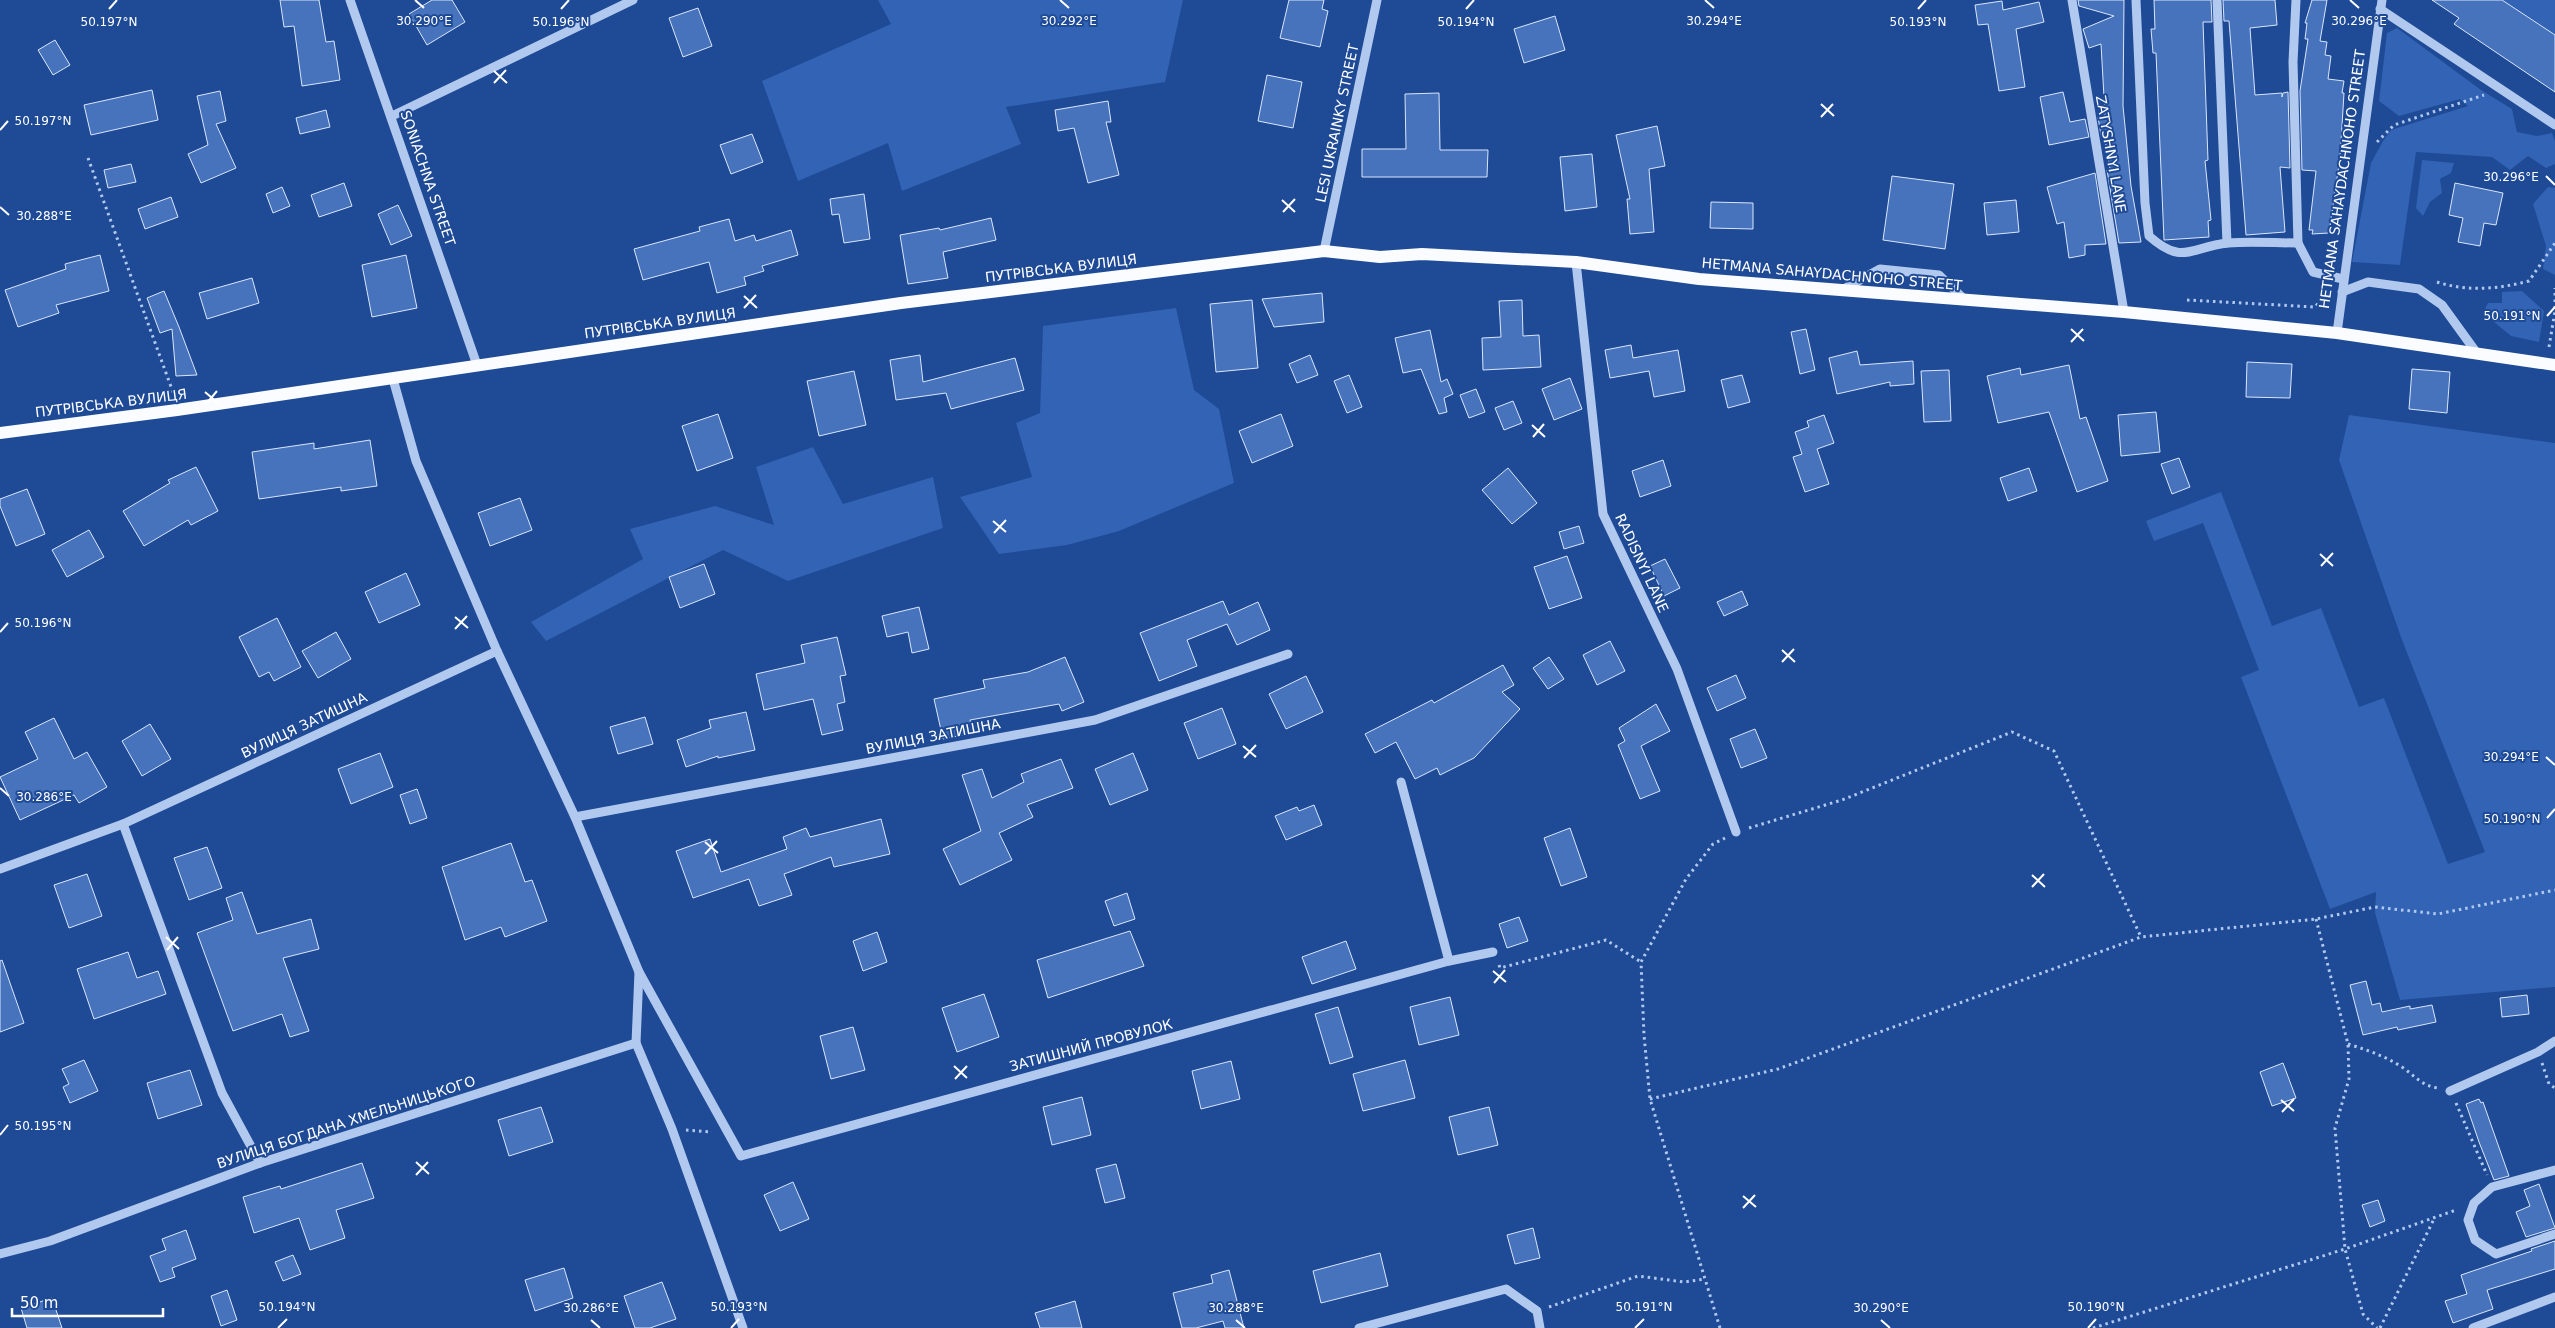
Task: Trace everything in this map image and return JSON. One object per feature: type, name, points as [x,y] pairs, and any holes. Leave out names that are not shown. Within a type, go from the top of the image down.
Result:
[{"type":"main road","name":"HETMANA SAHAYDACHNOHO STREET","points":[[1324,251],[1380,257],[1422,254],[1576,262],[1699,279],[2124,312],[2336,333],[2555,365]]},
{"type":"main road","name":"ПУТРІВСЬКА ВУЛИЦЯ","points":[[0,433],[393,379],[901,303],[1324,251]]},
{"type":"street","name":"SONIACHNA STREET","points":[[350,0],[392,116],[477,365]]},
{"type":"street","points":[[392,116],[633,0]]},
{"type":"street","name":"LESI UKRAINKY STREET","points":[[1324,251],[1376,0]]},
{"type":"street","name":"ZATYSHNYI LANE","points":[[2072,0],[2124,312]]},
{"type":"street","points":[[2136,0],[2145,203],[2149,236],[2165,250],[2183,253],[2227,243],[2298,243]]},
{"type":"street","points":[[2217,0],[2227,243]]},
{"type":"street","points":[[2296,0],[2293,62],[2298,243],[2313,272],[2343,279]]},
{"type":"street","points":[[2381,4],[2555,125]]},
{"type":"street","name":"HETMANA SAHAYDACHNOHO STREET","points":[[2336,333],[2381,4]]},
{"type":"street","name":"RADISNYI LANE","points":[[1576,262],[1603,514],[1677,669],[1736,832]]},
{"type":"street","points":[[1842,290],[1880,268],[1939,275],[1965,300]]},
{"type":"street","points":[[2342,292],[2368,282],[2419,289],[2442,305],[2476,352]]},
{"type":"street","points":[[393,379],[416,461],[497,651],[575,817],[639,972],[728,1133]]},
{"type":"street","name":"ВУЛИЦЯ ЗАТИШНА","points":[[0,869],[123,824],[497,651]]},
{"type":"street","name":"ВУЛИЦЯ ЗАТИШНА","points":[[575,817],[1095,720],[1288,654]]},
{"type":"street","points":[[1402,782],[1449,961],[1493,952]]},
{"type":"street","points":[[123,824],[222,1093],[260,1164]]},
{"type":"street","name":"ЗАТИШНИЙ ПРОВУЛОК","points":[[728,1133],[741,1156],[1449,961]]},
{"type":"street","points":[[639,972],[636,1043],[672,1129],[743,1328]]},
{"type":"street","points":[[2450,1091],[2538,1052],[2555,1041]]},
{"type":"street","name":"ВУЛИЦЯ БОГДАНА ХМЕЛЬНИЦЬКОГО","points":[[0,1254],[50,1241],[260,1164],[636,1043]]},
{"type":"street","points":[[2555,1170],[2492,1187],[2474,1203],[2468,1220],[2475,1240],[2496,1254],[2555,1234]]},
{"type":"street","points":[[1359,1328],[1506,1289],[1537,1311],[1540,1328]]},
{"type":"street","points":[[2473,1328],[2555,1297]]},
{"type":"path","points":[[2377,143],[2394,125],[2504,89]]},
{"type":"path","points":[[88,158],[178,410]]},
{"type":"path","points":[[2429,280],[2455,288],[2501,288],[2529,281],[2555,243]]},
{"type":"path","points":[[2549,347],[2555,311],[2555,288]]},
{"type":"path","points":[[1720,1328],[1650,1099],[1644,1035],[1641,962],[1686,879],[1714,844],[1736,832],[1842,800],[2012,732],[2054,751],[2141,937]]},
{"type":"path","points":[[1650,1099],[1778,1069],[2141,937],[2316,919],[2375,907],[2438,914],[2555,890]]},
{"type":"path","points":[[2316,919],[2348,1044],[2349,1079],[2335,1128],[2345,1249],[2362,1314],[2379,1328],[2434,1219]]},
{"type":"path","points":[[1493,952],[1500,968],[1606,940],[1641,962]]},
{"type":"path","points":[[2348,1044],[2379,1054],[2403,1068],[2425,1086],[2450,1091],[2492,1187]]},
{"type":"path","points":[[2538,1052],[2549,1084],[2555,1088]]},
{"type":"path","points":[[672,1129],[728,1133]]},
{"type":"path","points":[[2093,1328],[2345,1249],[2434,1219],[2474,1203]]},
{"type":"path","points":[[1537,1311],[1638,1276],[1684,1282],[1706,1279]]},
{"type":"shaded area","points":[[878,0],[1183,0],[1165,82],[1006,107],[1021,144],[902,191],[888,143],[798,181],[762,81],[891,24]]},
{"type":"shaded area","points":[[2502,0],[2555,0],[2555,35]]},
{"type":"shaded area","points":[[2397,28],[2481,90],[2512,109],[2517,132],[2537,136],[2552,133],[2555,141],[2555,164],[2546,168],[2528,156],[2510,170],[2492,157],[2416,152],[2400,265],[2352,262],[2371,163],[2391,130],[2468,106],[2460,99],[2399,116],[2379,101],[2387,33]]},
{"type":"shaded area","points":[[2422,160],[2454,163],[2451,173],[2440,179],[2442,193],[2430,202],[2423,216],[2416,208]]},
{"type":"shaded area","points":[[2548,187],[2555,188],[2555,275],[2543,269],[2546,246],[2533,204]]},
{"type":"shaded area","points":[[2522,291],[2544,311],[2539,342],[2511,336],[2483,313],[2488,303],[2502,303],[2502,292]]},
{"type":"shaded area","points":[[1176,308],[1194,390],[1219,409],[1234,483],[1119,531],[1067,545],[999,554],[960,497],[1032,477],[1016,423],[1040,413],[1043,326]]},
{"type":"shaded area","points":[[2349,415],[2555,443],[2555,987],[2400,1000],[2375,913],[2376,892],[2330,909],[2241,677],[2259,670],[2203,523],[2154,541],[2146,521],[2221,492],[2272,626],[2321,608],[2359,707],[2384,698],[2448,864],[2485,852],[2402,640],[2339,460]]},
{"type":"shaded area","points":[[813,447],[843,504],[933,477],[943,528],[788,581],[723,550],[546,641],[531,622],[643,559],[630,529],[715,506],[774,525],[756,467]]},
{"type":"building","points":[[280,0],[319,0],[326,42],[334,41],[340,80],[302,86],[294,26],[284,27]]},
{"type":"building","points":[[432,0],[452,0],[465,22],[427,45],[409,14]]},
{"type":"building","points":[[1289,0],[1324,0],[1322,9],[1328,11],[1320,47],[1280,38]]},
{"type":"building","points":[[2078,0],[2124,0],[2123,106],[2131,186],[2141,242],[2119,243],[2107,170],[2110,169],[2104,134],[2101,135],[2098,117],[2105,115],[2101,44],[2089,48],[2083,29],[2114,16],[2079,6]]},
{"type":"building","points":[[2154,0],[2211,0],[2212,22],[2203,22],[2208,160],[2205,161],[2211,220],[2208,221],[2209,237],[2164,240],[2156,53],[2153,53],[2151,29],[2155,29]]},
{"type":"building","points":[[2223,0],[2275,0],[2277,25],[2250,28],[2255,95],[2282,93],[2282,97],[2283,93],[2288,92],[2290,168],[2280,167],[2285,232],[2246,235],[2229,21],[2224,21]]},
{"type":"building","points":[[2312,0],[2327,0],[2320,41],[2327,42],[2325,55],[2331,56],[2328,79],[2344,81],[2342,93],[2344,93],[2340,158],[2329,233],[2312,234],[2313,230],[2309,230],[2316,171],[2302,170],[2300,91],[2308,39],[2305,39],[2307,23],[2305,23]]},
{"type":"building","points":[[2432,0],[2502,0],[2555,35],[2555,92],[2454,24],[2459,18]]},
{"type":"building","points":[[2002,1],[2003,10],[2039,2],[2044,22],[2016,29],[2025,87],[1999,91],[1988,24],[1978,25],[1975,5]]},
{"type":"building","points":[[698,8],[712,46],[683,57],[669,18]]},
{"type":"building","points":[[1555,16],[1565,50],[1524,63],[1514,29]]},
{"type":"building","points":[[55,40],[70,65],[53,75],[38,50]]},
{"type":"building","points":[[1267,75],[1302,82],[1293,128],[1258,121]]},
{"type":"building","points":[[152,90],[158,120],[91,135],[84,105]]},
{"type":"building","points":[[220,91],[226,121],[216,124],[236,168],[201,183],[188,154],[208,145],[197,96]]},
{"type":"building","points":[[2063,92],[2070,122],[2085,119],[2089,137],[2049,145],[2040,97]]},
{"type":"building","points":[[1439,93],[1440,150],[1488,150],[1487,177],[1362,177],[1362,149],[1406,149],[1405,94]]},
{"type":"building","points":[[1108,101],[1111,122],[1106,122],[1119,175],[1088,183],[1074,128],[1058,131],[1055,110]]},
{"type":"building","points":[[326,110],[330,127],[300,134],[296,118]]},
{"type":"building","points":[[1657,126],[1665,166],[1649,169],[1654,232],[1630,234],[1627,199],[1630,199],[1616,135]]},
{"type":"building","points":[[752,134],[763,162],[731,174],[720,145]]},
{"type":"building","points":[[1592,154],[1597,207],[1565,211],[1560,157]]},
{"type":"building","points":[[131,164],[136,182],[108,188],[104,170]]},
{"type":"building","points":[[2095,173],[2106,244],[2085,245],[2085,255],[2069,258],[2064,222],[2057,224],[2047,187]]},
{"type":"building","points":[[1892,176],[1954,184],[1945,249],[1883,240]]},
{"type":"building","points":[[344,183],[352,206],[319,217],[311,195]]},
{"type":"building","points":[[2455,183],[2503,193],[2496,225],[2484,223],[2480,246],[2458,242],[2463,218],[2449,215]]},
{"type":"building","points":[[282,187],[290,206],[273,213],[266,194]]},
{"type":"building","points":[[864,194],[870,239],[844,243],[839,214],[832,215],[830,199]]},
{"type":"building","points":[[171,197],[178,217],[145,229],[138,209]]},
{"type":"building","points":[[2016,200],[2019,232],[1987,235],[1984,203]]},
{"type":"building","points":[[1711,202],[1753,203],[1753,229],[1710,228]]},
{"type":"building","points":[[398,205],[412,236],[391,245],[378,214]]},
{"type":"building","points":[[991,218],[996,240],[943,252],[948,278],[908,284],[900,235],[939,228],[940,230]]},
{"type":"building","points":[[729,219],[735,241],[754,235],[756,241],[791,230],[798,255],[762,266],[764,271],[744,277],[746,285],[717,293],[709,262],[643,280],[634,249],[700,231],[699,227]]},
{"type":"building","points":[[100,255],[109,291],[56,305],[59,313],[18,327],[5,290],[66,269],[65,264]]},
{"type":"building","points":[[406,255],[417,308],[372,317],[362,265]]},
{"type":"building","points":[[252,278],[259,303],[207,319],[199,293]]},
{"type":"building","points":[[164,291],[197,375],[176,376],[172,329],[160,333],[147,298]]},
{"type":"building","points":[[1322,293],[1324,322],[1274,327],[1262,299]]},
{"type":"building","points":[[1252,300],[1258,368],[1216,372],[1210,304]]},
{"type":"building","points":[[1522,300],[1523,336],[1539,335],[1541,367],[1483,370],[1482,338],[1501,337],[1499,301]]},
{"type":"building","points":[[1806,329],[1815,370],[1800,374],[1791,332]]},
{"type":"building","points":[[1430,330],[1441,382],[1447,379],[1453,394],[1444,398],[1447,412],[1439,414],[1421,369],[1403,373],[1395,338]]},
{"type":"building","points":[[1631,345],[1633,358],[1678,350],[1685,391],[1654,397],[1649,371],[1610,378],[1605,350]]},
{"type":"building","points":[[1857,351],[1860,365],[1913,361],[1914,384],[1890,386],[1890,382],[1837,394],[1829,358]]},
{"type":"building","points":[[920,355],[923,382],[1015,358],[1024,390],[951,409],[946,393],[896,400],[890,360]]},
{"type":"building","points":[[1310,355],[1318,375],[1297,383],[1289,364]]},
{"type":"building","points":[[2247,362],[2292,364],[2290,398],[2246,397]]},
{"type":"building","points":[[2069,365],[2080,419],[2086,417],[2108,481],[2077,492],[2049,412],[1998,423],[1987,376],[2020,368],[2021,375]]},
{"type":"building","points":[[2412,369],[2450,372],[2447,413],[2409,409]]},
{"type":"building","points":[[1949,370],[1951,421],[1924,422],[1921,371]]},
{"type":"building","points":[[854,371],[866,425],[819,436],[807,381]]},
{"type":"building","points":[[1349,375],[1362,407],[1347,413],[1334,381]]},
{"type":"building","points":[[1742,375],[1750,402],[1728,408],[1721,380]]},
{"type":"building","points":[[1570,378],[1582,409],[1554,420],[1542,389]]},
{"type":"building","points":[[1476,389],[1485,412],[1469,418],[1460,395]]},
{"type":"building","points":[[1513,401],[1522,423],[1504,430],[1495,408]]},
{"type":"building","points":[[2156,412],[2160,452],[2121,456],[2118,415]]},
{"type":"building","points":[[718,414],[733,458],[697,471],[682,426]]},
{"type":"building","points":[[1281,414],[1293,446],[1252,463],[1239,431]]},
{"type":"building","points":[[1824,415],[1834,443],[1817,449],[1829,484],[1805,492],[1793,457],[1802,454],[1795,432],[1809,427],[1807,421]]},
{"type":"building","points":[[370,440],[377,486],[341,491],[341,487],[259,499],[252,452],[314,443],[314,449]]},
{"type":"building","points":[[2179,458],[2190,487],[2172,494],[2161,464]]},
{"type":"building","points":[[1663,460],[1671,486],[1640,497],[1632,471]]},
{"type":"building","points":[[196,467],[218,511],[191,525],[188,520],[144,546],[123,511],[170,483],[168,480]]},
{"type":"building","points":[[1508,468],[1537,503],[1512,524],[1482,490]]},
{"type":"building","points":[[2029,468],[2037,491],[2008,501],[2000,478]]},
{"type":"building","points":[[27,489],[45,534],[16,546],[0,506],[0,499]]},
{"type":"building","points":[[520,498],[532,530],[490,546],[478,513]]},
{"type":"building","points":[[1579,526],[1584,543],[1564,549],[1559,532]]},
{"type":"building","points":[[89,530],[104,557],[67,577],[52,550]]},
{"type":"building","points":[[1567,556],[1582,598],[1549,609],[1534,567]]},
{"type":"building","points":[[1665,559],[1680,588],[1664,596],[1650,566]]},
{"type":"building","points":[[704,564],[715,594],[680,608],[669,577]]},
{"type":"building","points":[[406,573],[420,605],[379,623],[365,592]]},
{"type":"building","points":[[1742,591],[1748,605],[1724,616],[1717,602]]},
{"type":"building","points":[[1223,601],[1229,615],[1258,602],[1270,630],[1237,645],[1227,624],[1187,640],[1197,666],[1159,681],[1140,633]]},
{"type":"building","points":[[919,607],[929,649],[912,653],[908,632],[887,637],[882,616]]},
{"type":"building","points":[[277,618],[301,667],[274,681],[269,672],[259,677],[239,637]]},
{"type":"building","points":[[336,632],[351,659],[318,678],[302,651]]},
{"type":"building","points":[[837,637],[846,675],[840,676],[845,702],[837,704],[843,730],[822,735],[813,699],[764,710],[756,674],[805,663],[801,645]]},
{"type":"building","points":[[1610,641],[1625,671],[1597,685],[1583,655]]},
{"type":"building","points":[[1065,657],[1084,702],[1062,711],[1059,704],[970,720],[973,733],[943,739],[934,699],[985,688],[983,680],[1028,672]]},
{"type":"building","points":[[1549,657],[1564,679],[1548,689],[1533,668]]},
{"type":"building","points":[[1503,665],[1514,685],[1502,692],[1520,709],[1474,758],[1440,775],[1437,768],[1415,779],[1396,742],[1375,753],[1365,734],[1432,700],[1434,703]]},
{"type":"building","points":[[1736,675],[1746,698],[1717,711],[1707,688]]},
{"type":"building","points":[[1306,676],[1323,712],[1286,729],[1269,694]]},
{"type":"building","points":[[1656,704],[1670,731],[1641,746],[1660,791],[1640,799],[1618,745],[1625,741],[1619,728]]},
{"type":"building","points":[[1222,708],[1236,744],[1198,759],[1184,723]]},
{"type":"building","points":[[746,712],[755,750],[718,758],[718,756],[686,767],[677,740],[711,728],[709,720]]},
{"type":"building","points":[[645,717],[653,744],[618,754],[610,727]]},
{"type":"building","points":[[54,718],[74,759],[87,752],[107,787],[79,803],[74,795],[20,820],[0,777],[38,759],[25,732]]},
{"type":"building","points":[[150,724],[171,759],[142,776],[122,741]]},
{"type":"building","points":[[1755,729],[1767,758],[1741,768],[1730,739]]},
{"type":"building","points":[[380,753],[393,787],[351,804],[338,769]]},
{"type":"building","points":[[1133,753],[1148,790],[1110,805],[1095,769]]},
{"type":"building","points":[[1061,759],[1073,788],[1027,805],[1033,817],[999,833],[1012,860],[960,885],[943,849],[981,831],[962,775],[982,769],[992,798],[1024,782],[1021,774]]},
{"type":"building","points":[[417,789],[427,818],[410,824],[400,795]]},
{"type":"building","points":[[1314,805],[1322,825],[1286,840],[1275,816],[1297,807],[1299,811]]},
{"type":"building","points":[[881,819],[890,854],[834,867],[831,857],[784,874],[792,895],[759,906],[749,879],[693,898],[676,851],[710,839],[721,872],[787,849],[783,837],[806,828],[810,837]]},
{"type":"building","points":[[1570,828],[1587,877],[1561,886],[1544,838]]},
{"type":"building","points":[[511,843],[525,882],[532,880],[547,921],[505,937],[501,927],[465,940],[442,867]]},
{"type":"building","points":[[207,847],[222,888],[189,900],[174,858]]},
{"type":"building","points":[[87,874],[102,916],[69,928],[54,885]]},
{"type":"building","points":[[242,892],[257,934],[311,919],[319,949],[283,958],[309,1031],[290,1037],[282,1014],[233,1031],[197,933],[233,920],[226,898]]},
{"type":"building","points":[[1127,893],[1135,919],[1114,926],[1105,901]]},
{"type":"building","points":[[1519,917],[1528,941],[1507,948],[1499,924]]},
{"type":"building","points":[[1130,931],[1144,966],[1048,998],[1037,960]]},
{"type":"building","points":[[877,932],[887,962],[863,971],[853,941]]},
{"type":"building","points":[[1346,941],[1356,969],[1312,984],[1302,957]]},
{"type":"building","points":[[128,952],[137,978],[158,971],[166,994],[94,1019],[77,969]]},
{"type":"building","points":[[2,960],[24,1023],[0,1032],[0,961]]},
{"type":"building","points":[[2366,981],[2372,1005],[2380,1003],[2382,1012],[2410,1006],[2410,1009],[2432,1005],[2436,1022],[2398,1030],[2397,1027],[2363,1035],[2350,985]]},
{"type":"building","points":[[984,994],[999,1037],[957,1052],[942,1008]]},
{"type":"building","points":[[2527,995],[2529,1014],[2502,1017],[2500,998]]},
{"type":"building","points":[[1450,997],[1459,1035],[1419,1045],[1410,1007]]},
{"type":"building","points":[[1338,1007],[1353,1057],[1330,1064],[1315,1014]]},
{"type":"building","points":[[853,1027],[865,1070],[831,1079],[820,1036]]},
{"type":"building","points":[[84,1060],[98,1091],[70,1103],[63,1087],[69,1084],[62,1069]]},
{"type":"building","points":[[1405,1060],[1415,1098],[1363,1111],[1353,1074]]},
{"type":"building","points":[[1231,1061],[1240,1099],[1201,1109],[1192,1071]]},
{"type":"building","points":[[2283,1063],[2296,1098],[2272,1106],[2260,1072]]},
{"type":"building","points":[[190,1070],[202,1105],[158,1119],[147,1083]]},
{"type":"building","points":[[1082,1097],[1091,1135],[1052,1145],[1043,1107]]},
{"type":"building","points":[[2479,1099],[2481,1103],[2483,1102],[2509,1176],[2494,1180],[2479,1142],[2466,1104]]},
{"type":"building","points":[[541,1107],[553,1142],[509,1156],[498,1120]]},
{"type":"building","points":[[1489,1107],[1498,1145],[1458,1155],[1449,1117]]},
{"type":"building","points":[[362,1163],[374,1198],[336,1210],[345,1238],[310,1250],[299,1218],[254,1233],[243,1197],[280,1186],[281,1189]]},
{"type":"building","points":[[1116,1164],[1125,1198],[1105,1203],[1096,1169]]},
{"type":"building","points":[[793,1182],[809,1219],[780,1231],[764,1195]]},
{"type":"building","points":[[2539,1184],[2555,1228],[2526,1237],[2516,1212],[2530,1206],[2524,1190]]},
{"type":"building","points":[[2378,1200],[2385,1221],[2370,1227],[2362,1205]]},
{"type":"building","points":[[1533,1228],[1540,1258],[1515,1264],[1507,1235]]},
{"type":"building","points":[[186,1230],[196,1259],[172,1268],[175,1277],[160,1282],[150,1256],[166,1250],[162,1239]]},
{"type":"building","points":[[2555,1241],[2555,1269],[2487,1290],[2493,1309],[2453,1323],[2445,1301],[2467,1294],[2461,1275],[2532,1251],[2531,1249]]},
{"type":"building","points":[[1380,1253],[1388,1286],[1321,1303],[1313,1271]]},
{"type":"building","points":[[293,1255],[301,1274],[283,1281],[275,1262]]},
{"type":"building","points":[[564,1268],[573,1298],[535,1311],[525,1280]]},
{"type":"building","points":[[1229,1270],[1244,1328],[1225,1328],[1223,1321],[1196,1328],[1182,1328],[1173,1293],[1213,1283],[1211,1275]]},
{"type":"building","points":[[662,1282],[676,1319],[650,1328],[635,1328],[624,1296]]},
{"type":"building","points":[[227,1290],[237,1320],[221,1326],[211,1296]]},
{"type":"building","points":[[52,1298],[62,1328],[27,1328],[21,1308]]},
{"type":"building","points":[[1075,1301],[1082,1328],[1040,1328],[1035,1313]]}]
